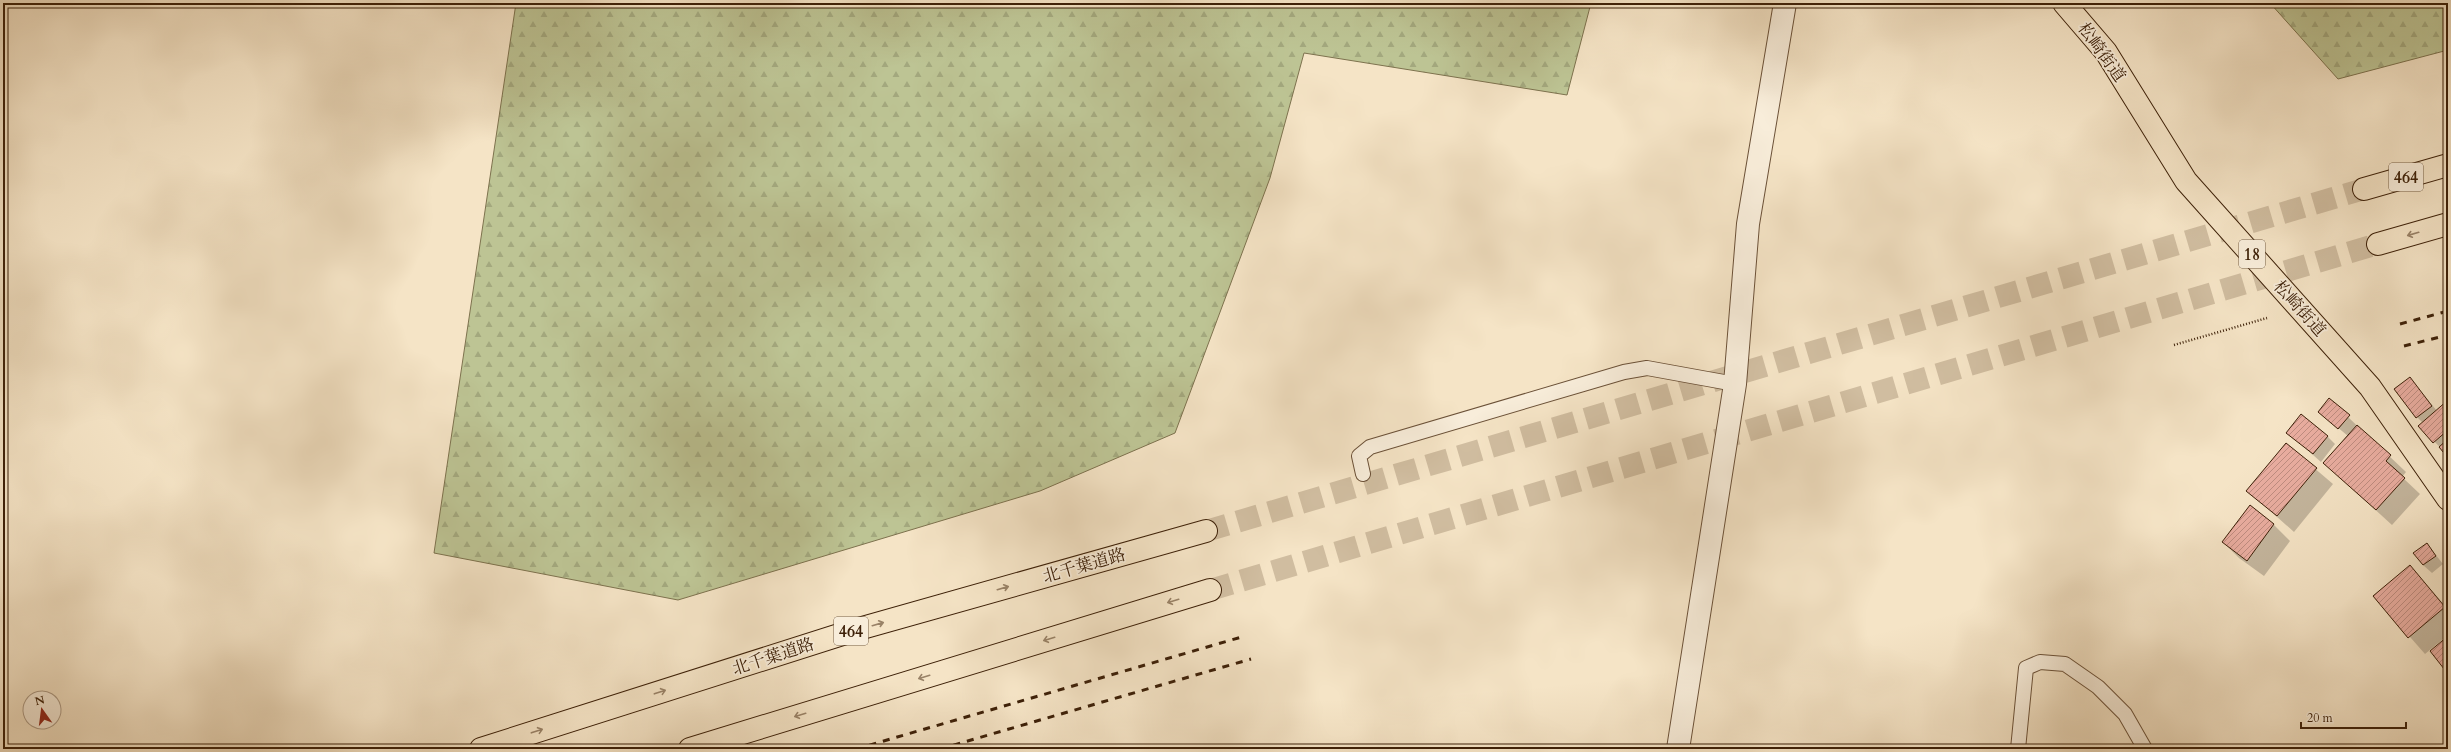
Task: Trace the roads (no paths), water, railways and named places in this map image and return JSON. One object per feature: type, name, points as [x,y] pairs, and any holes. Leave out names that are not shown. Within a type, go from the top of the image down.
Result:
[{"type":"main road","name":"松崎街道","points":[[2064,3],[2106,52],[2186,181],[2370,387],[2448,499]]},
{"type":"main road","name":"464","points":[[2364,189],[2448,165]]},
{"type":"main road","points":[[2378,244],[2448,224]]},
{"type":"main road","name":"北千葉道路","points":[[490,746],[855,630],[1206,531]]},
{"type":"main road","points":[[690,749],[1210,590]]},
{"type":"street","points":[[1678,749],[1735,384],[1748,224],[1785,3]]},
{"type":"lane","points":[[1363,474],[1359,456],[1370,447],[1624,372],[1647,368],[1735,384]]},
{"type":"lane","points":[[2018,749],[2026,668],[2040,662],[2065,664],[2098,687],[2126,714],[2145,749]]},
{"type":"tunnel","points":[[1206,531],[2364,189]]},
{"type":"tunnel","points":[[1210,590],[2378,244]]},
{"type":"railway","points":[[2400,324],[2448,311]]},
{"type":"railway","points":[[2404,346],[2448,335]]},
{"type":"railway","points":[[856,749],[1245,636]]},
{"type":"railway","points":[[940,749],[1251,659]]}]
